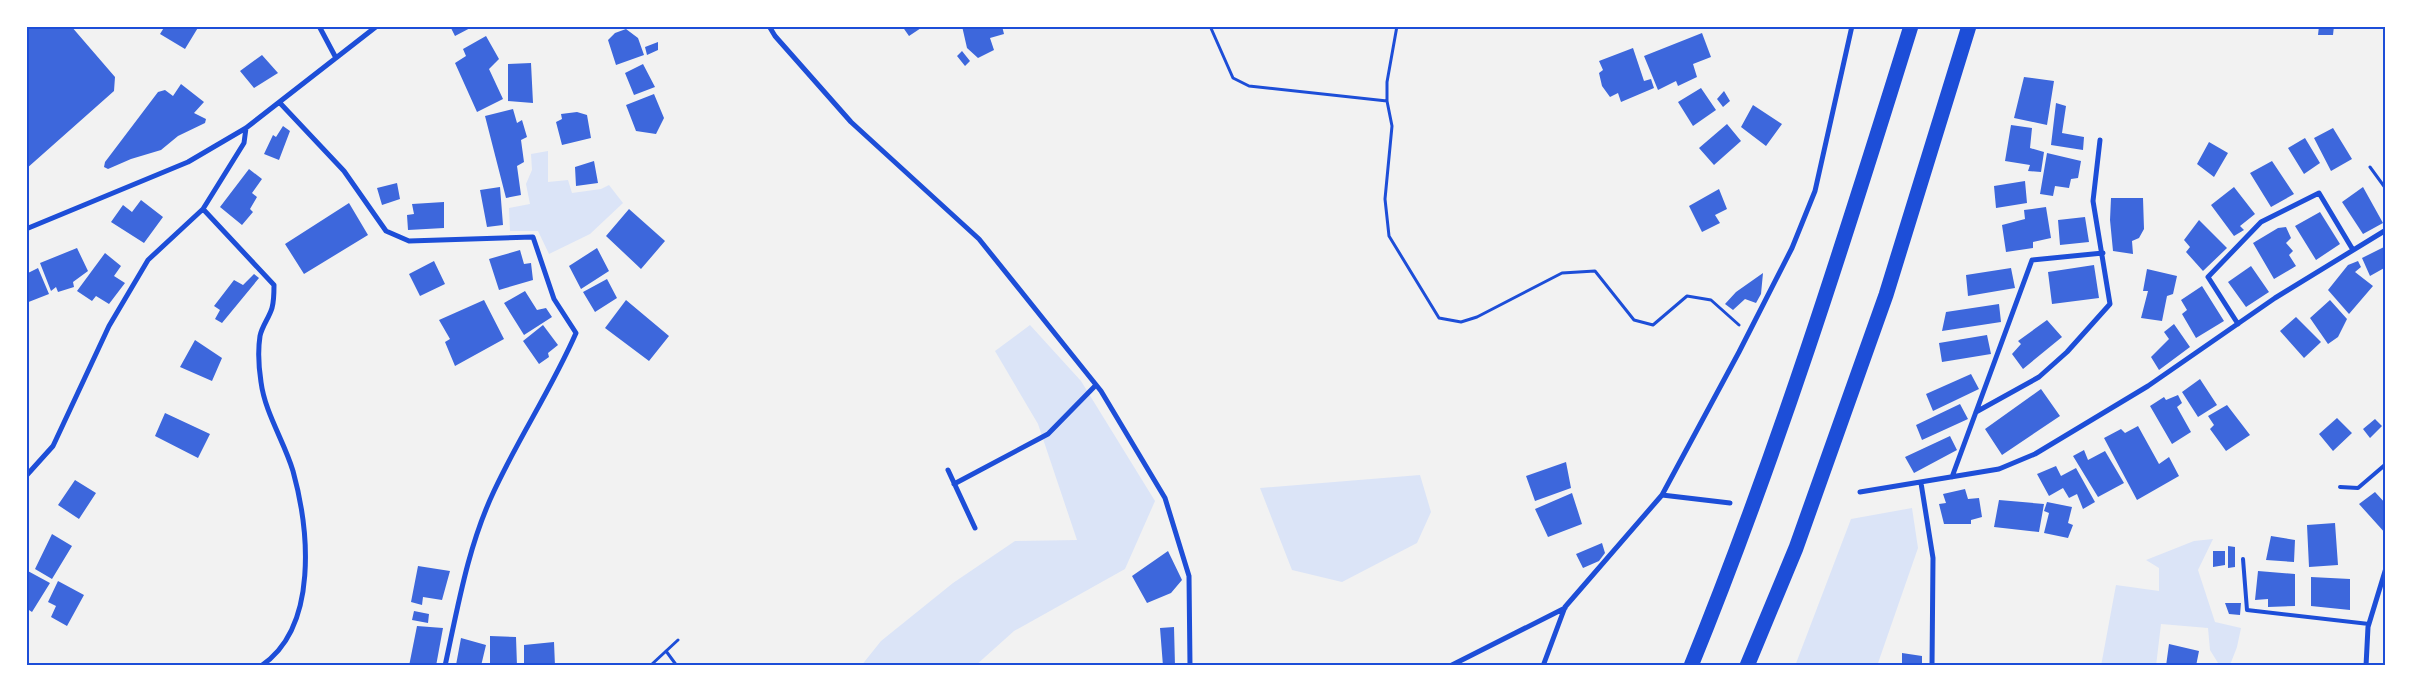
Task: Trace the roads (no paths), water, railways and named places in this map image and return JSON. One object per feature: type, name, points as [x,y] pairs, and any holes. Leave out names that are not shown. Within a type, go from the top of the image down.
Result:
[{"type":"highway","points":[[1691,666],[1738,549],[1838,264],[1911,26]]},
{"type":"highway","points":[[1747,666],[1796,548],[1886,294],[1969,26]]},
{"type":"street","points":[[319,26],[336,58]]},
{"type":"street","points":[[26,229],[188,162],[246,128],[377,26]]},
{"type":"street","points":[[769,26],[775,36],[851,122],[979,239],[1096,385],[1165,498],[1189,576],[1190,666]]},
{"type":"street","points":[[1543,666],[1565,607],[1662,495],[1749,333],[1792,248],[1815,191],[1852,26]]},
{"type":"street","points":[[280,103],[344,171],[386,231],[409,241],[532,237],[554,299],[576,333],[557,376],[494,491],[473,543],[445,666]]},
{"type":"street","points":[[26,476],[52,446],[109,326],[148,260],[203,209],[244,143],[246,128]]},
{"type":"street","points":[[1976,412],[2039,377],[2067,352],[2110,304],[2093,201],[2100,140]]},
{"type":"street","points":[[2238,324],[2208,276],[2261,222],[2319,193],[2353,250]]},
{"type":"street","points":[[203,209],[274,285],[272,308],[260,336],[261,382],[292,471],[302,517],[305,567],[302,602],[295,624],[281,646],[261,666]]},
{"type":"street","points":[[1860,492],[1999,469],[2036,454],[2148,386],[2238,324],[2386,230]]},
{"type":"street","points":[[1952,477],[2032,260],[2102,253]]},
{"type":"street","points":[[954,484],[1048,434],[1096,385]]},
{"type":"street","points":[[948,470],[975,528]]},
{"type":"street","points":[[1921,483],[1933,558],[1932,666]]},
{"type":"street","points":[[1662,495],[1730,503]]},
{"type":"street","points":[[2366,666],[2369,624],[2386,568]]},
{"type":"street","points":[[1450,666],[1565,607]]},
{"type":"lane","points":[[2340,487],[2358,488],[2386,464]]},
{"type":"lane","points":[[2243,558],[2247,610],[2369,624]]}]
